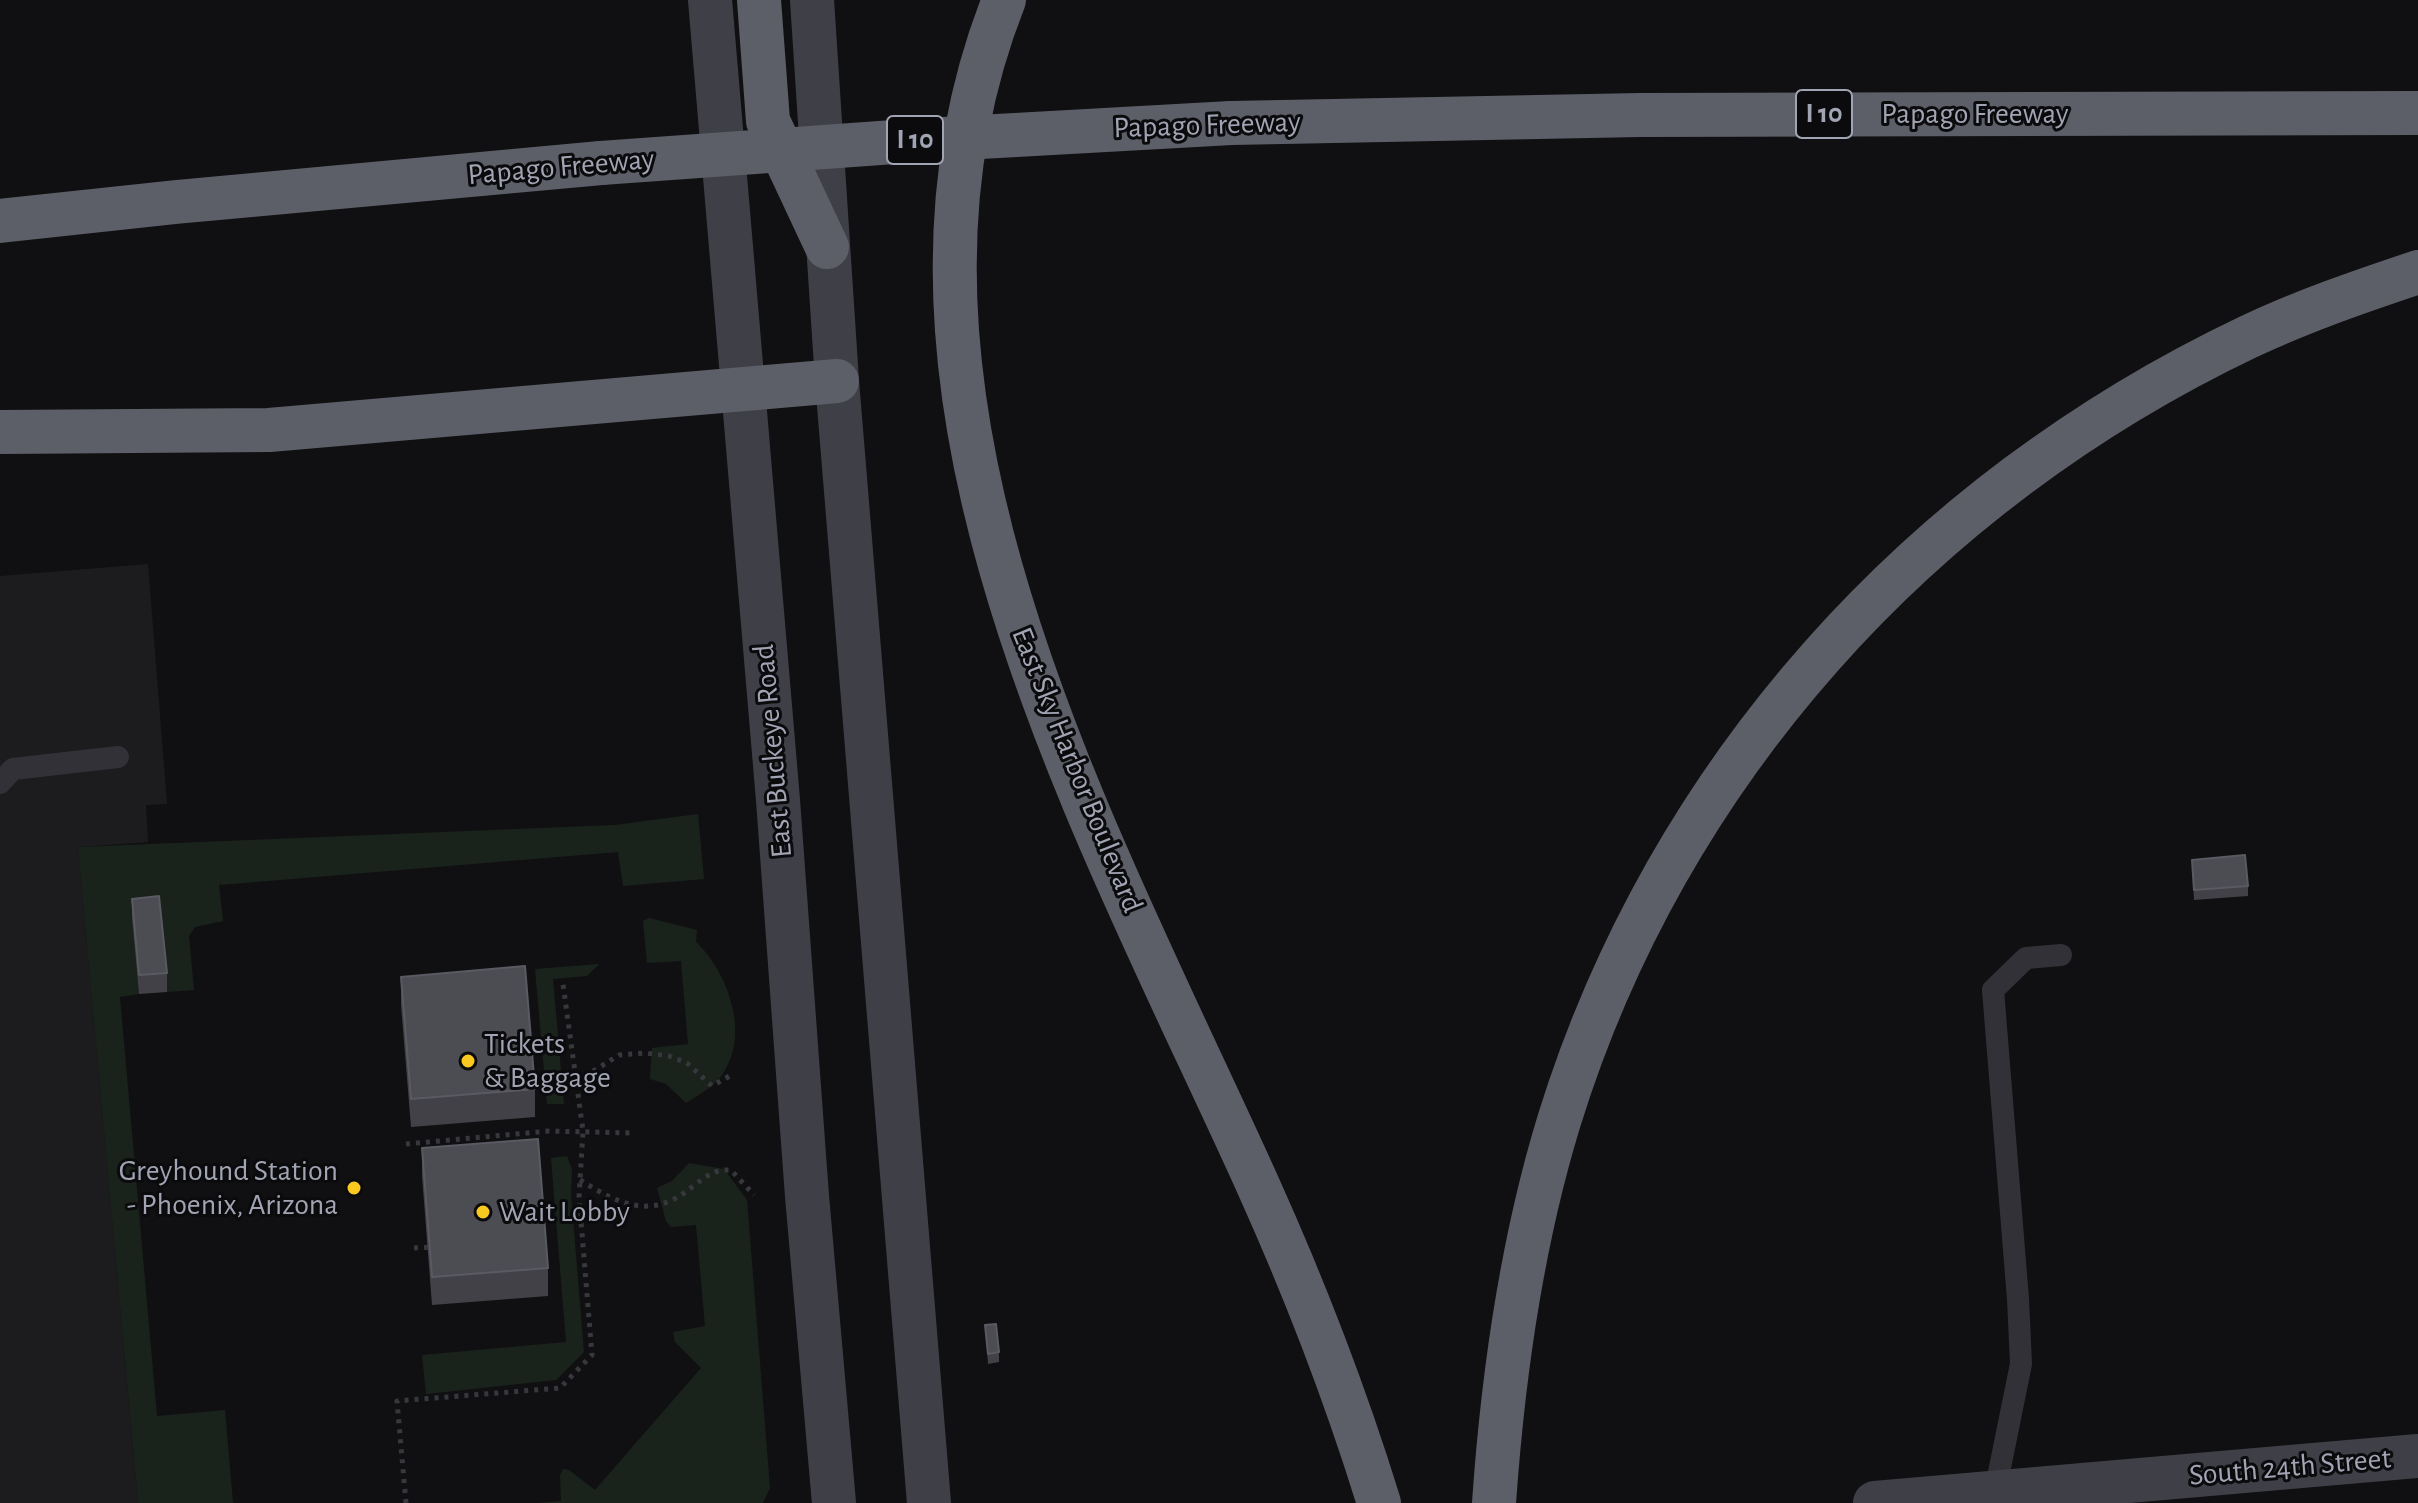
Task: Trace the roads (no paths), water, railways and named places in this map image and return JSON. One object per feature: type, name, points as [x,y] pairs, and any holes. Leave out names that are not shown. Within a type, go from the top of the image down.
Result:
[{"type":"highway","points":[[759,0],[768,121],[827,247]]},
{"type":"highway","name":"East Sky Harbor Boulevard","points":[[1004,0],[974,94],[960,172],[956,248],[957,328],[964,399],[977,474],[996,551],[1046,710],[1083,801],[1287,1251],[1327,1348],[1379,1503]]},
{"type":"highway","name":"Papago Freeway","points":[[0,221],[192,200],[601,163],[908,141],[1231,123],[1640,115],[2418,113]]},
{"type":"highway","points":[[1494,1503],[1500,1423],[1518,1297],[1538,1200],[1563,1108],[1609,985],[1681,844],[1722,781],[1808,669],[1907,566],[1974,507],[2110,412],[2250,336],[2418,272]]},
{"type":"highway","points":[[0,432],[269,430],[837,381]]},
{"type":"main road","name":"East Buckeye Road","points":[[710,0],[834,1503]]},
{"type":"main road","points":[[812,0],[837,381],[929,1503]]},
{"type":"main road","name":"South 24th Street","points":[[1875,1503],[2418,1456]]},
{"type":"lane","points":[[0,783],[13,769],[118,757]]},
{"type":"lane","points":[[1995,1492],[2021,1364],[1993,990],[2026,958],[2061,955]]},
{"type":"place","name":"Tickets & Baggage","points":[[468,1061]]},
{"type":"place","name":"Greyhound Station - Phoenix, Arizona","points":[[354,1188]]},
{"type":"place","name":"Wait Lobby","points":[[483,1212]]}]
